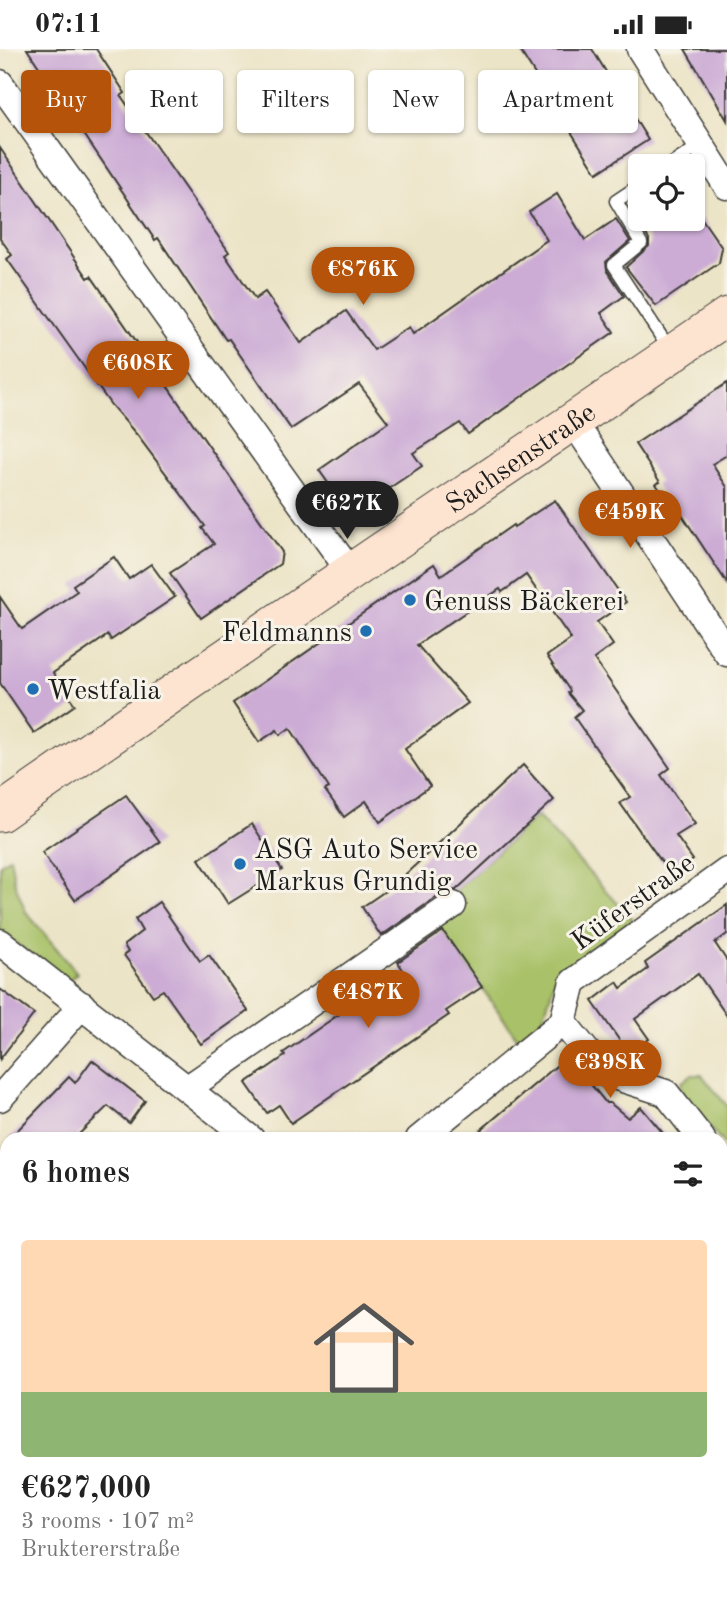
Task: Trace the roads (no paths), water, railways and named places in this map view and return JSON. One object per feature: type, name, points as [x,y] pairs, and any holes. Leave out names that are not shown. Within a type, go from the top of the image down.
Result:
[{"type":"street","points":[[640,49],[727,186]]},
{"type":"street","points":[[0,83],[351,573]]},
{"type":"street","name":"Sachsenstraße","points":[[0,813],[181,686],[727,316]]},
{"type":"street","points":[[573,421],[727,653]]},
{"type":"street","name":"Küferstraße","points":[[563,1022],[573,982],[727,871]]},
{"type":"street","points":[[188,1088],[453,905]]},
{"type":"street","points":[[0,942],[242,1132]]},
{"type":"street","points":[[0,1098],[82,1005]]},
{"type":"street","points":[[428,1132],[563,1022],[604,1073],[666,1093],[697,1132]]},
{"type":"lane","points":[[687,154],[701,145]]},
{"type":"lane","points":[[628,193],[615,201],[628,222]]},
{"type":"lane","points":[[634,231],[641,243],[614,265],[672,354]]},
{"type":"place","name":"Genuss Bäckerei","points":[[410,600]]},
{"type":"place","name":"Feldmanns","points":[[366,631]]},
{"type":"place","name":"Westfalia","points":[[33,689]]},
{"type":"place","name":"ASG Auto Service Markus Grundig","points":[[240,864]]}]
